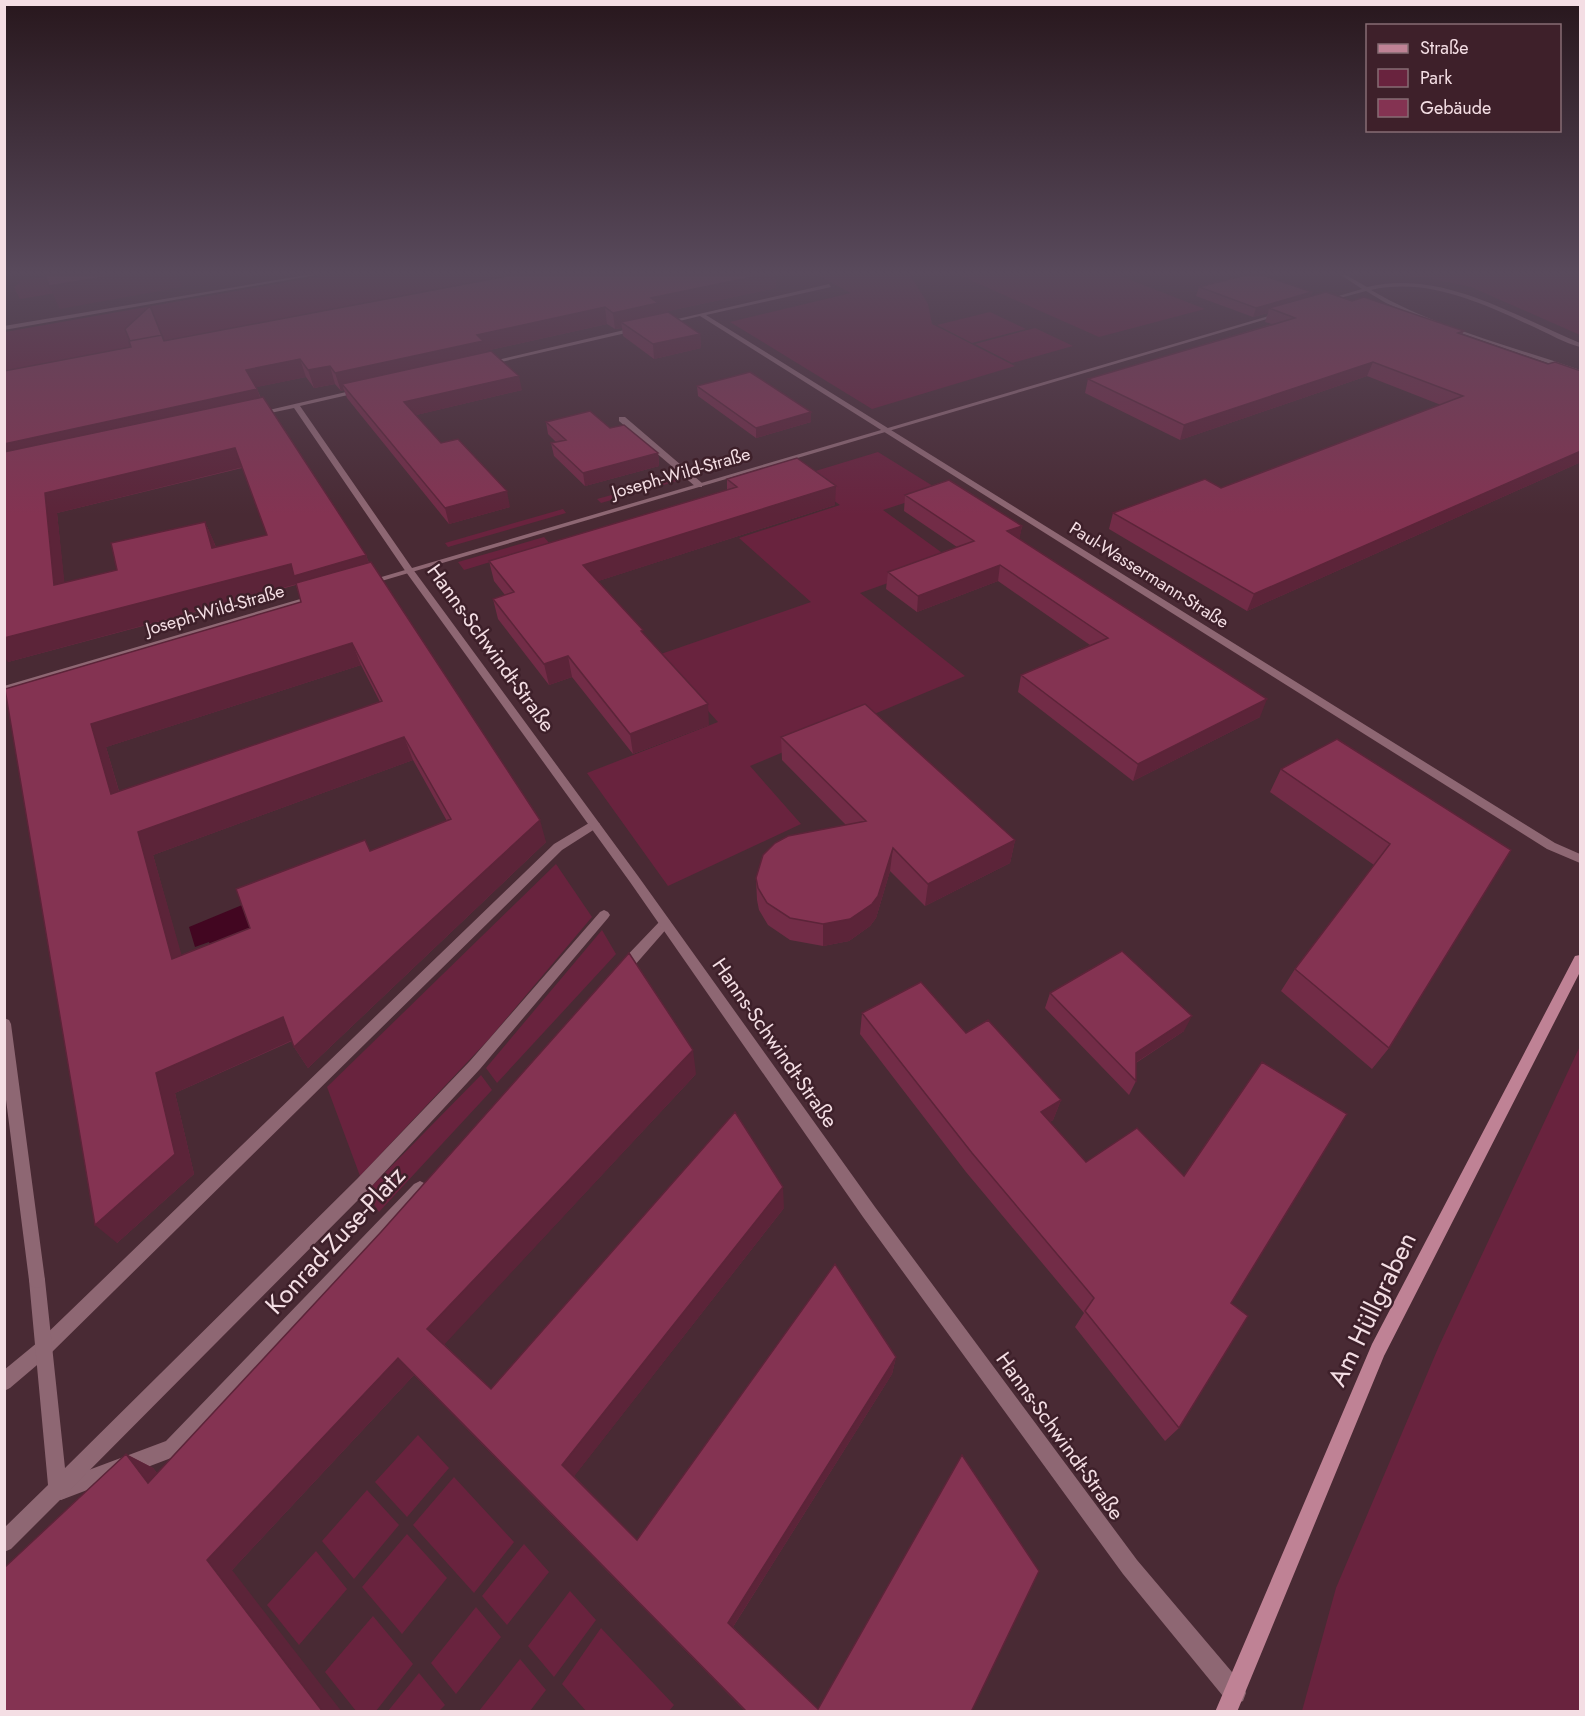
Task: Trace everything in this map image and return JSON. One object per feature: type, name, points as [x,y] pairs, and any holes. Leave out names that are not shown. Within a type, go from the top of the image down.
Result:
[{"type":"main road","name":"Am Hüllgraben","points":[[1231,1705],[1378,1350],[1581,960]]},
{"type":"street","points":[[482,364],[522,355]]},
{"type":"street","name":"Paul-Wassermann-Straße","points":[[766,355],[1551,846],[1581,860]]},
{"type":"street","name":"Joseph-Wild-Straße","points":[[357,585],[1141,355]]},
{"type":"street","points":[[1531,355],[1581,372]]},
{"type":"street","points":[[247,417],[368,390]]},
{"type":"street","name":"Hanns-Schwindt-Straße","points":[[296,406],[409,570],[594,824],[869,1212],[1231,1705]]},
{"type":"street","points":[[622,419],[699,485]]},
{"type":"street","name":"Joseph-Wild-Straße","points":[[4,689],[324,595]]},
{"type":"street","points":[[4,1382],[44,1348],[558,847],[594,824]]},
{"type":"street","name":"Konrad-Zuse-Platz","points":[[4,1542],[58,1491],[363,1184],[475,1065],[604,915]]},
{"type":"street","points":[[608,985],[665,924]]},
{"type":"street","points":[[4,1024],[37,1280],[58,1491]]},
{"type":"street","name":"Konrad-Zuse-Platz","points":[[58,1491],[172,1448],[431,1176]]},
{"type":"green space","points":[[5,355],[124,355],[5,378]]},
{"type":"green space","points":[[784,355],[993,355],[1015,366],[872,409]]},
{"type":"green space","points":[[997,355],[1040,355],[1012,363]]},
{"type":"green space","points":[[878,452],[941,491],[883,510],[952,560],[860,593],[965,676],[750,766],[801,824],[668,886],[587,773],[718,722],[658,655],[811,602],[739,538],[840,505],[799,476]]},
{"type":"green space","points":[[677,477],[681,480],[601,503],[597,499]]},
{"type":"green space","points":[[563,509],[566,513],[448,547],[445,543]]},
{"type":"green space","points":[[544,537],[550,544],[464,570],[458,562]]},
{"type":"green space","points":[[556,864],[592,917],[489,1039],[360,1176],[327,1087]]},
{"type":"green space","points":[[602,930],[616,954],[497,1083],[486,1068]]},
{"type":"green space","points":[[1580,1046],[1580,1711],[1302,1711],[1336,1588],[1439,1346]]},
{"type":"green space","points":[[481,1075],[492,1090],[379,1212],[366,1192]]},
{"type":"green space","points":[[418,1435],[449,1468],[407,1517],[375,1482]]},
{"type":"green space","points":[[454,1477],[514,1542],[474,1593],[413,1525]]},
{"type":"green space","points":[[367,1490],[399,1525],[354,1579],[322,1541]]},
{"type":"green space","points":[[407,1534],[447,1578],[402,1634],[362,1587]]},
{"type":"green space","points":[[524,1544],[549,1572],[507,1625],[482,1596]]},
{"type":"green space","points":[[316,1551],[347,1589],[299,1645],[267,1605]]},
{"type":"green space","points":[[570,1591],[596,1620],[554,1677],[528,1646]]},
{"type":"green space","points":[[476,1607],[501,1637],[456,1694],[431,1663]]},
{"type":"green space","points":[[373,1616],[413,1664],[376,1711],[356,1711],[325,1672]]},
{"type":"green space","points":[[601,1628],[674,1705],[669,1711],[586,1711],[562,1684]]},
{"type":"green space","points":[[520,1659],[546,1690],[530,1711],[479,1711]]},
{"type":"green space","points":[[419,1673],[445,1705],[439,1711],[388,1711]]},
{"type":"shaded area","points":[[286,887],[264,951],[218,970],[209,942],[195,947],[189,927]]},
{"type":"building","points":[[88,355],[418,355],[335,373],[330,366],[308,370],[300,359],[246,370],[257,389],[4,444],[4,371]]},
{"type":"building","points":[[473,355],[496,355],[519,376],[404,402],[441,443],[458,439],[507,491],[445,508],[342,384]]},
{"type":"building","points":[[1169,355],[1522,355],[1548,364],[1555,362],[1581,371],[1581,451],[1254,594],[1113,513],[1205,479],[1221,488],[1463,396],[1373,362],[1184,425],[1088,379]]},
{"type":"building","points":[[750,372],[811,412],[756,428],[697,386]]},
{"type":"building","points":[[263,397],[366,555],[294,576],[291,564],[4,638],[4,452]],"holes":[[[235,448],[267,535],[212,548],[205,522],[111,543],[117,570],[54,585],[45,493]]]},
{"type":"building","points":[[590,411],[610,428],[624,425],[658,453],[583,473],[551,443],[566,440],[546,422]]},
{"type":"building","points":[[797,458],[836,486],[583,565],[708,704],[630,734],[568,656],[544,664],[493,599],[514,592],[489,561],[737,487],[727,479]]},
{"type":"building","points":[[949,480],[1022,526],[1007,531],[1267,699],[1138,764],[1021,675],[1108,638],[1000,565],[918,596],[888,572],[974,541],[905,495]]},
{"type":"building","points":[[371,562],[540,820],[294,1047],[283,1017],[156,1073],[175,1154],[95,1225],[5,689],[301,602],[296,583]],"holes":[[[352,643],[382,701],[111,794],[91,724]],[[404,737],[451,819],[370,851],[365,840],[236,889],[250,928],[172,959],[138,832]]]},
{"type":"building","points":[[865,704],[1015,840],[928,884],[893,848],[878,896],[872,904],[850,919],[823,924],[790,918],[767,903],[758,888],[756,878],[763,855],[775,843],[788,836],[866,821],[781,737]]},
{"type":"building","points":[[1337,739],[1511,850],[1389,1048],[1295,969],[1390,844],[1281,769]]},
{"type":"building","points":[[1122,951],[1192,1016],[1136,1053],[1136,1081],[1050,993]]},
{"type":"building","points":[[629,953],[693,1050],[427,1329],[491,1389],[735,1112],[783,1187],[562,1465],[637,1540],[835,1264],[896,1357],[728,1623],[818,1709],[962,1455],[1039,1571],[971,1712],[747,1712],[398,1358],[207,1560],[323,1712],[4,1712],[4,1568],[126,1454],[148,1483],[381,1232]]},
{"type":"building","points":[[921,982],[966,1033],[988,1020],[1061,1100],[1041,1112],[1086,1162],[1137,1128],[1184,1176],[1262,1062],[1347,1114],[1231,1303],[1248,1316],[1179,1428],[1085,1311],[1094,1298],[972,1153],[862,1013]]}]
